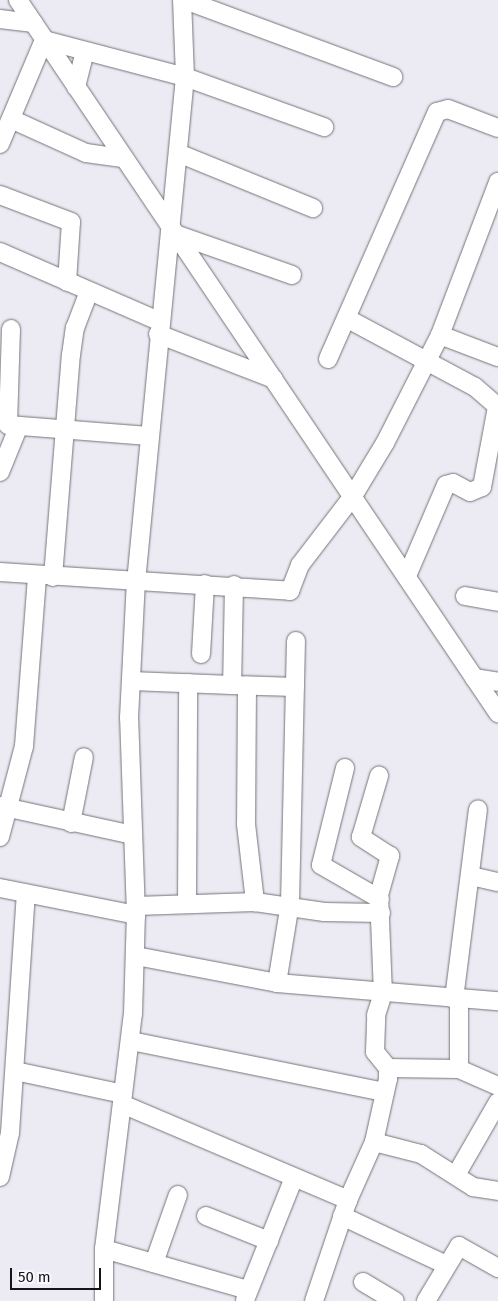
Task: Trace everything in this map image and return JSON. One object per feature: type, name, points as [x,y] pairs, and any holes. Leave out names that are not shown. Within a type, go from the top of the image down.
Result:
[{"type":"street","points":[[18,0],[498,713]]},
{"type":"street","points":[[104,1301],[104,1249],[131,1041],[136,956],[131,680],[136,582],[159,328],[172,230],[185,77],[183,0],[393,78]]},
{"type":"street","points":[[0,19],[34,24]]},
{"type":"street","points":[[44,40],[185,77],[324,127]]},
{"type":"street","points":[[0,144],[44,40]]},
{"type":"street","points":[[76,86],[85,52]]},
{"type":"street","points":[[328,360],[437,112],[448,109],[498,128]]},
{"type":"street","points":[[11,118],[86,153],[123,158]]},
{"type":"street","points":[[178,153],[313,208]]},
{"type":"street","points":[[0,572],[45,577],[234,585],[290,591],[300,565],[353,496],[440,335],[498,182]]},
{"type":"street","points":[[0,195],[71,222],[67,282]]},
{"type":"street","points":[[172,230],[292,275]]},
{"type":"street","points":[[0,252],[89,292],[159,328],[274,379]]},
{"type":"street","points":[[0,837],[4,808],[27,725],[65,432],[75,328],[89,292]]},
{"type":"street","points":[[348,318],[475,387],[498,407],[482,487],[470,492],[453,483],[446,485],[407,576]]},
{"type":"street","points":[[11,329],[5,415],[8,425],[18,428],[65,432],[149,436]]},
{"type":"street","points":[[440,335],[498,357]]},
{"type":"street","points":[[0,472],[18,428]]},
{"type":"street","points":[[201,654],[205,584]]},
{"type":"street","points":[[234,585],[246,824],[255,902]]},
{"type":"street","points":[[465,596],[498,602]]},
{"type":"street","points":[[277,983],[290,904],[296,641]]},
{"type":"street","points":[[474,678],[498,682]]},
{"type":"street","points":[[131,680],[295,687]]},
{"type":"street","points":[[186,904],[188,683]]},
{"type":"street","points":[[72,823],[84,758]]},
{"type":"street","points":[[345,768],[321,865],[380,906]]},
{"type":"street","points":[[314,1301],[345,1208],[374,1142],[385,1092],[388,1068],[375,1052],[376,1015],[383,994],[380,906],[390,856],[361,837],[379,776]]},
{"type":"street","points":[[4,808],[133,835]]},
{"type":"street","points":[[460,1070],[457,999],[478,810]]},
{"type":"street","points":[[472,876],[498,882]]},
{"type":"street","points":[[0,888],[26,894],[136,910],[186,904],[255,902],[290,904],[324,912],[380,906]]},
{"type":"street","points":[[0,1177],[10,1132],[26,894]]},
{"type":"street","points":[[136,956],[277,983],[383,994],[498,1001]]},
{"type":"street","points":[[131,1041],[385,1092]]},
{"type":"street","points":[[388,1068],[460,1070],[498,1086]]},
{"type":"street","points":[[15,1071],[123,1099],[293,1180],[446,1265]]},
{"type":"street","points":[[456,1175],[498,1102]]},
{"type":"street","points":[[374,1142],[421,1154],[473,1187],[498,1191]]},
{"type":"street","points":[[104,1249],[154,1263],[246,1295],[293,1180]]},
{"type":"street","points":[[154,1263],[178,1195]]},
{"type":"street","points":[[206,1216],[269,1241]]},
{"type":"street","points":[[426,1301],[446,1265],[463,1246],[498,1268]]},
{"type":"street","points":[[363,1282],[395,1301]]}]
